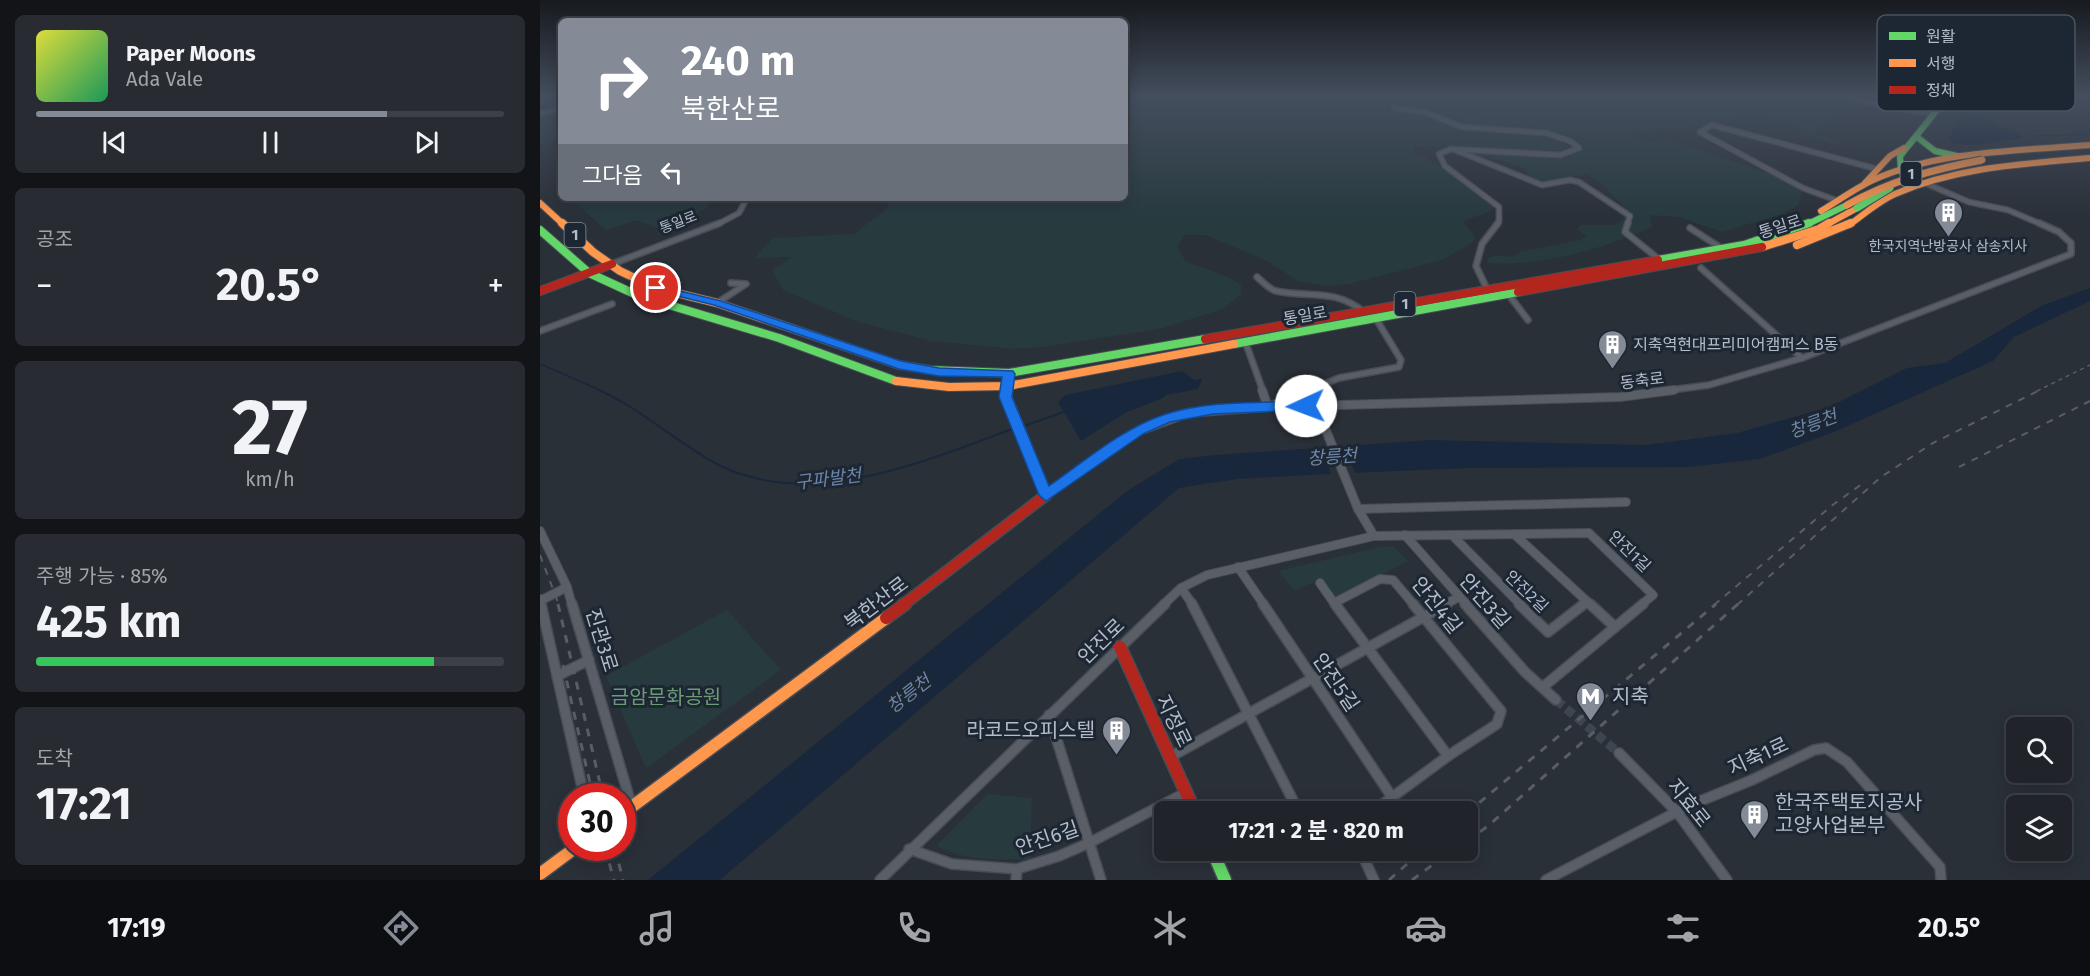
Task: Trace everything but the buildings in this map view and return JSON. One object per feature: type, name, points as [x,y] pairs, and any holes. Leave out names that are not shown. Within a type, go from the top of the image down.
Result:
[{"type":"main road","points":[[1865,183],[1890,156],[1906,147],[1917,137],[1922,144],[1937,152],[1963,157]]},
{"type":"main road","points":[[1570,280],[1655,256],[1718,246],[1775,232],[1804,221],[1838,201],[1852,189],[1901,171],[1963,157],[2090,145]]},
{"type":"main road","points":[[1901,171],[1900,156],[1906,147]]},
{"type":"main road","points":[[1570,280],[1701,268],[1749,259],[1821,237],[1847,226],[1886,200],[1953,174],[2090,154]]},
{"type":"main road","name":"통일로","points":[[540,230],[589,273],[639,296],[779,338],[888,380],[949,387],[1008,386],[1122,367],[1375,317],[1509,295],[1570,280],[1744,245],[1780,236],[1813,223],[1872,189],[1902,177],[1984,161],[2090,154]]},
{"type":"main road","points":[[1901,171],[1925,183]]},
{"type":"main road","points":[[1852,189],[1870,190],[1886,200]]},
{"type":"main road","name":"통일로","points":[[540,203],[593,252],[620,271],[656,288],[717,303],[899,365],[939,372],[1009,374],[1487,289],[1570,280]]},
{"type":"main road","points":[[540,291],[612,264]]},
{"type":"main road","points":[[1009,374],[1006,397],[1046,495]]},
{"type":"main road","name":"북한산로","points":[[636,804],[800,684],[1046,495]]},
{"type":"main road","name":"지정로","points":[[1120,647],[1191,801]]},
{"type":"main road","points":[[540,874],[558,861]]},
{"type":"main road","points":[[1217,861],[1225,880]]},
{"type":"street","points":[[1487,289],[1476,266],[1482,244],[1499,222],[1499,207],[1445,166],[1439,154],[1451,149],[1560,155],[1579,148],[1570,141],[1555,136]]},
{"type":"street","name":"통일로","points":[[1707,136],[1803,188],[1838,201]]},
{"type":"street","name":"통일로","points":[[1754,136],[1877,169]]},
{"type":"street","points":[[1451,149],[1542,185],[1554,186],[1575,180],[1584,184],[1630,216],[1625,232],[1655,256]]},
{"type":"street","name":"동축로","points":[[1046,495],[1139,431],[1167,418],[1205,411],[1268,407],[1620,397],[1709,385],[1802,358],[2071,254],[2072,243],[2059,232],[2008,210],[1969,202],[1925,183]]},
{"type":"street","name":"통일로","points":[[612,264],[729,219],[739,213],[745,201]]},
{"type":"street","points":[[1690,228],[1718,246]]},
{"type":"street","points":[[1701,268],[1802,358]]},
{"type":"street","points":[[1257,277],[1274,291],[1316,293],[1352,302],[1364,312]]},
{"type":"street","points":[[717,303],[746,284],[731,283]]},
{"type":"street","points":[[1509,295],[1528,320]]},
{"type":"street","points":[[540,331],[612,304]]},
{"type":"street","points":[[1245,341],[1268,407],[1339,378],[1399,367],[1401,360],[1375,317]]},
{"type":"street","points":[[1327,431],[1358,509],[1374,536]]},
{"type":"street","points":[[1358,509],[1626,502]]},
{"type":"street","name":"진관3로","points":[[540,531],[567,587],[625,783]]},
{"type":"street","name":"안진1길","points":[[1405,535],[1589,532],[1653,595],[1543,687]]},
{"type":"street","name":"안진2길","points":[[1452,534],[1548,632],[1587,601]]},
{"type":"street","name":"안진2길","points":[[1514,534],[1615,627]]},
{"type":"street","name":"안진로","points":[[880,880],[909,849],[1181,588],[1207,574],[1374,536],[1405,535]]},
{"type":"street","name":"안진3길","points":[[1405,535],[1525,672],[1543,687]]},
{"type":"street","name":"안진5길","points":[[1238,567],[1392,797]]},
{"type":"street","name":"안진4길","points":[[1334,603],[1380,579],[1393,580],[1501,711],[1497,724],[1448,756]]},
{"type":"street","points":[[1320,583],[1448,756],[1387,801]]},
{"type":"street","points":[[567,587],[540,600],[581,783]]},
{"type":"street","points":[[1181,588],[1188,596],[1293,801]]},
{"type":"street","points":[[1172,756],[1459,597]]},
{"type":"street","points":[[557,676],[589,660]]},
{"type":"street","points":[[1543,687],[1556,700]]},
{"type":"street","points":[[1049,715],[1101,880]]},
{"type":"street","name":"지축1로","points":[[1546,880],[1677,812],[1814,750],[1826,748],[1847,762],[1940,867],[1941,880]]},
{"type":"street","name":"지효로","points":[[1619,753],[1677,812],[1726,880]]},
{"type":"street","name":"안진6길","points":[[909,849],[952,864],[1017,874],[1089,843],[1187,792]]},
{"type":"street","points":[[1365,861],[1374,880]]},
{"type":"green space","points":[[540,136],[558,136],[558,138],[540,144]]},
{"type":"green space","points":[[1128,136],[1547,136],[1560,140],[1568,147],[1556,152],[1413,146],[1416,154],[1447,170],[1494,207],[1464,222],[1475,237],[1473,242],[1442,260],[1349,284],[1325,286],[1298,281],[1267,261],[1205,235],[1185,235],[1177,247],[1186,262],[1226,276],[1241,285],[1241,294],[1223,309],[1163,328],[1044,347],[1014,349],[931,341],[859,322],[783,290],[772,270],[792,257],[754,258],[773,238],[854,234],[890,206],[881,201],[1128,201]]},
{"type":"green space","points":[[1563,136],[1637,136],[1642,142],[1669,141],[1787,180],[1802,192],[1798,205],[1782,214],[1722,232],[1679,217],[1650,215],[1652,227],[1592,249],[1529,262],[1487,263],[1488,258],[1495,255],[1513,257],[1520,252],[1581,240],[1586,236],[1577,229],[1580,225],[1615,225],[1624,219],[1621,213],[1626,208],[1598,181],[1587,174],[1550,181],[1536,180],[1528,177],[1526,169],[1466,152],[1569,156],[1585,148]]},
{"type":"green space","points":[[1808,136],[1823,136],[1840,144],[1835,145]]},
{"type":"green space","points":[[573,201],[712,201],[705,209],[664,231],[637,220],[606,230]]},
{"type":"green space","points":[[1380,547],[1394,547],[1408,561],[1336,597],[1322,579],[1294,590],[1278,571]]},
{"type":"green space","name":"금암문화공원","points":[[727,610],[781,670],[646,768],[606,676]]},
{"type":"green space","points":[[987,794],[1032,798],[1030,859],[970,857],[936,846]]},
{"type":"water","points":[[1950,136],[2021,136],[2023,138],[1974,145],[1956,144],[1949,141]]},
{"type":"water","name":"창릉천","points":[[2090,288],[2090,301],[2014,337],[1993,361],[1834,432],[1760,459],[1689,467],[1470,468],[1328,474],[1237,479],[1179,488],[720,880],[648,880],[1127,491],[1179,459],[1430,440],[1646,445],[1737,433],[1829,407],[1907,368],[1945,363],[2041,306]]},
{"type":"water","points":[[1182,371],[1195,380],[1203,378],[1198,389],[1166,395],[1125,413],[1081,441],[1058,402],[1065,395]]},
{"type":"pier","points":[[1343,443],[1356,475],[1332,476],[1319,445]]},
{"type":"waterway","name":"구파발천","points":[[540,364],[602,391]]},
{"type":"waterway","name":"구파발천","points":[[599,390],[629,406],[715,463],[751,477],[789,483],[827,483],[866,477],[905,467],[1015,428]]},
{"type":"waterway","name":"구파발천","points":[[1021,427],[1064,412]]},
{"type":"tunnel","points":[[1556,700],[1619,753]]},
{"type":"railway","points":[[2037,391],[2090,365]]},
{"type":"railway","points":[[1737,605],[1881,477],[1933,443],[2040,390]]},
{"type":"railway","points":[[1959,467],[2090,401]]},
{"type":"railway","points":[[1714,605],[1834,504],[1866,481]]},
{"type":"railway","points":[[540,555],[559,605]]},
{"type":"railway","points":[[558,604],[600,783]]},
{"type":"railway","points":[[1478,804],[1716,604]]},
{"type":"railway","points":[[1478,833],[1738,604]]},
{"type":"railway","points":[[563,665],[590,783]]},
{"type":"railway","points":[[609,861],[614,880]]},
{"type":"railway","points":[[618,861],[623,880]]},
{"type":"railway","points":[[1389,880],[1411,861]]},
{"type":"railway","points":[[1412,880],[1438,861]]},
{"type":"traffic: fast","points":[[1901,171],[1900,156],[1916,136]]},
{"type":"traffic: fast","points":[[1917,137],[1935,151],[1957,156]]},
{"type":"traffic: fast","points":[[1857,208],[1890,188]]},
{"type":"traffic: fast","points":[[1658,260],[1744,245],[1798,229],[1847,205]]},
{"type":"traffic: fast","points":[[540,230],[589,273],[639,296],[779,338],[896,381]]},
{"type":"traffic: fast","points":[[1234,344],[1518,292]]},
{"type":"traffic: fast","points":[[930,370],[1009,373],[1205,339]]},
{"type":"traffic: fast","points":[[1008,380],[1006,397],[1046,495]]},
{"type":"traffic: fast","points":[[1217,861],[1225,880]]},
{"type":"traffic: slow","points":[[1821,211],[1857,188],[1906,168],[1958,157],[2090,145]]},
{"type":"traffic: slow","points":[[1865,183],[1890,156],[1904,148]]},
{"type":"traffic: slow","points":[[1797,245],[1847,226],[1893,195],[1953,174],[1992,167],[2090,158]]},
{"type":"traffic: slow","points":[[1847,205],[1912,176],[1982,160]]},
{"type":"traffic: slow","points":[[540,203],[593,252],[620,271],[656,288],[717,303],[899,365],[930,370]]},
{"type":"traffic: slow","points":[[1762,247],[1819,229],[1857,208]]},
{"type":"traffic: slow","points":[[896,381],[949,387],[1008,386],[1234,344]]},
{"type":"traffic: slow","points":[[636,804],[886,618]]},
{"type":"traffic: slow","points":[[540,874],[558,861]]},
{"type":"traffic: jam","points":[[1518,292],[1762,247]]},
{"type":"traffic: jam","points":[[1205,339],[1658,260]]},
{"type":"traffic: jam","points":[[540,291],[612,264]]},
{"type":"traffic: jam","points":[[886,618],[1046,495]]},
{"type":"traffic: jam","points":[[1120,647],[1190,801]]},
{"type":"place","name":"한국지역난방공사 삼송지사","points":[[1948,238]]},
{"type":"place","name":"지축역현대프리미어캠퍼스 B동","points":[[1612,370]]},
{"type":"place","name":"지축","points":[[1591,722]]},
{"type":"place","name":"라코드오피스텔","points":[[1116,756]]},
{"type":"place","name":"한국주택토지공사 고양사업본부","points":[[1754,840]]},
{"type":"route","points":[[656,288],[760,316],[899,365],[939,372],[1009,374],[1006,397],[1046,495],[1139,431],[1167,418],[1213,410],[1306,406]]}]
